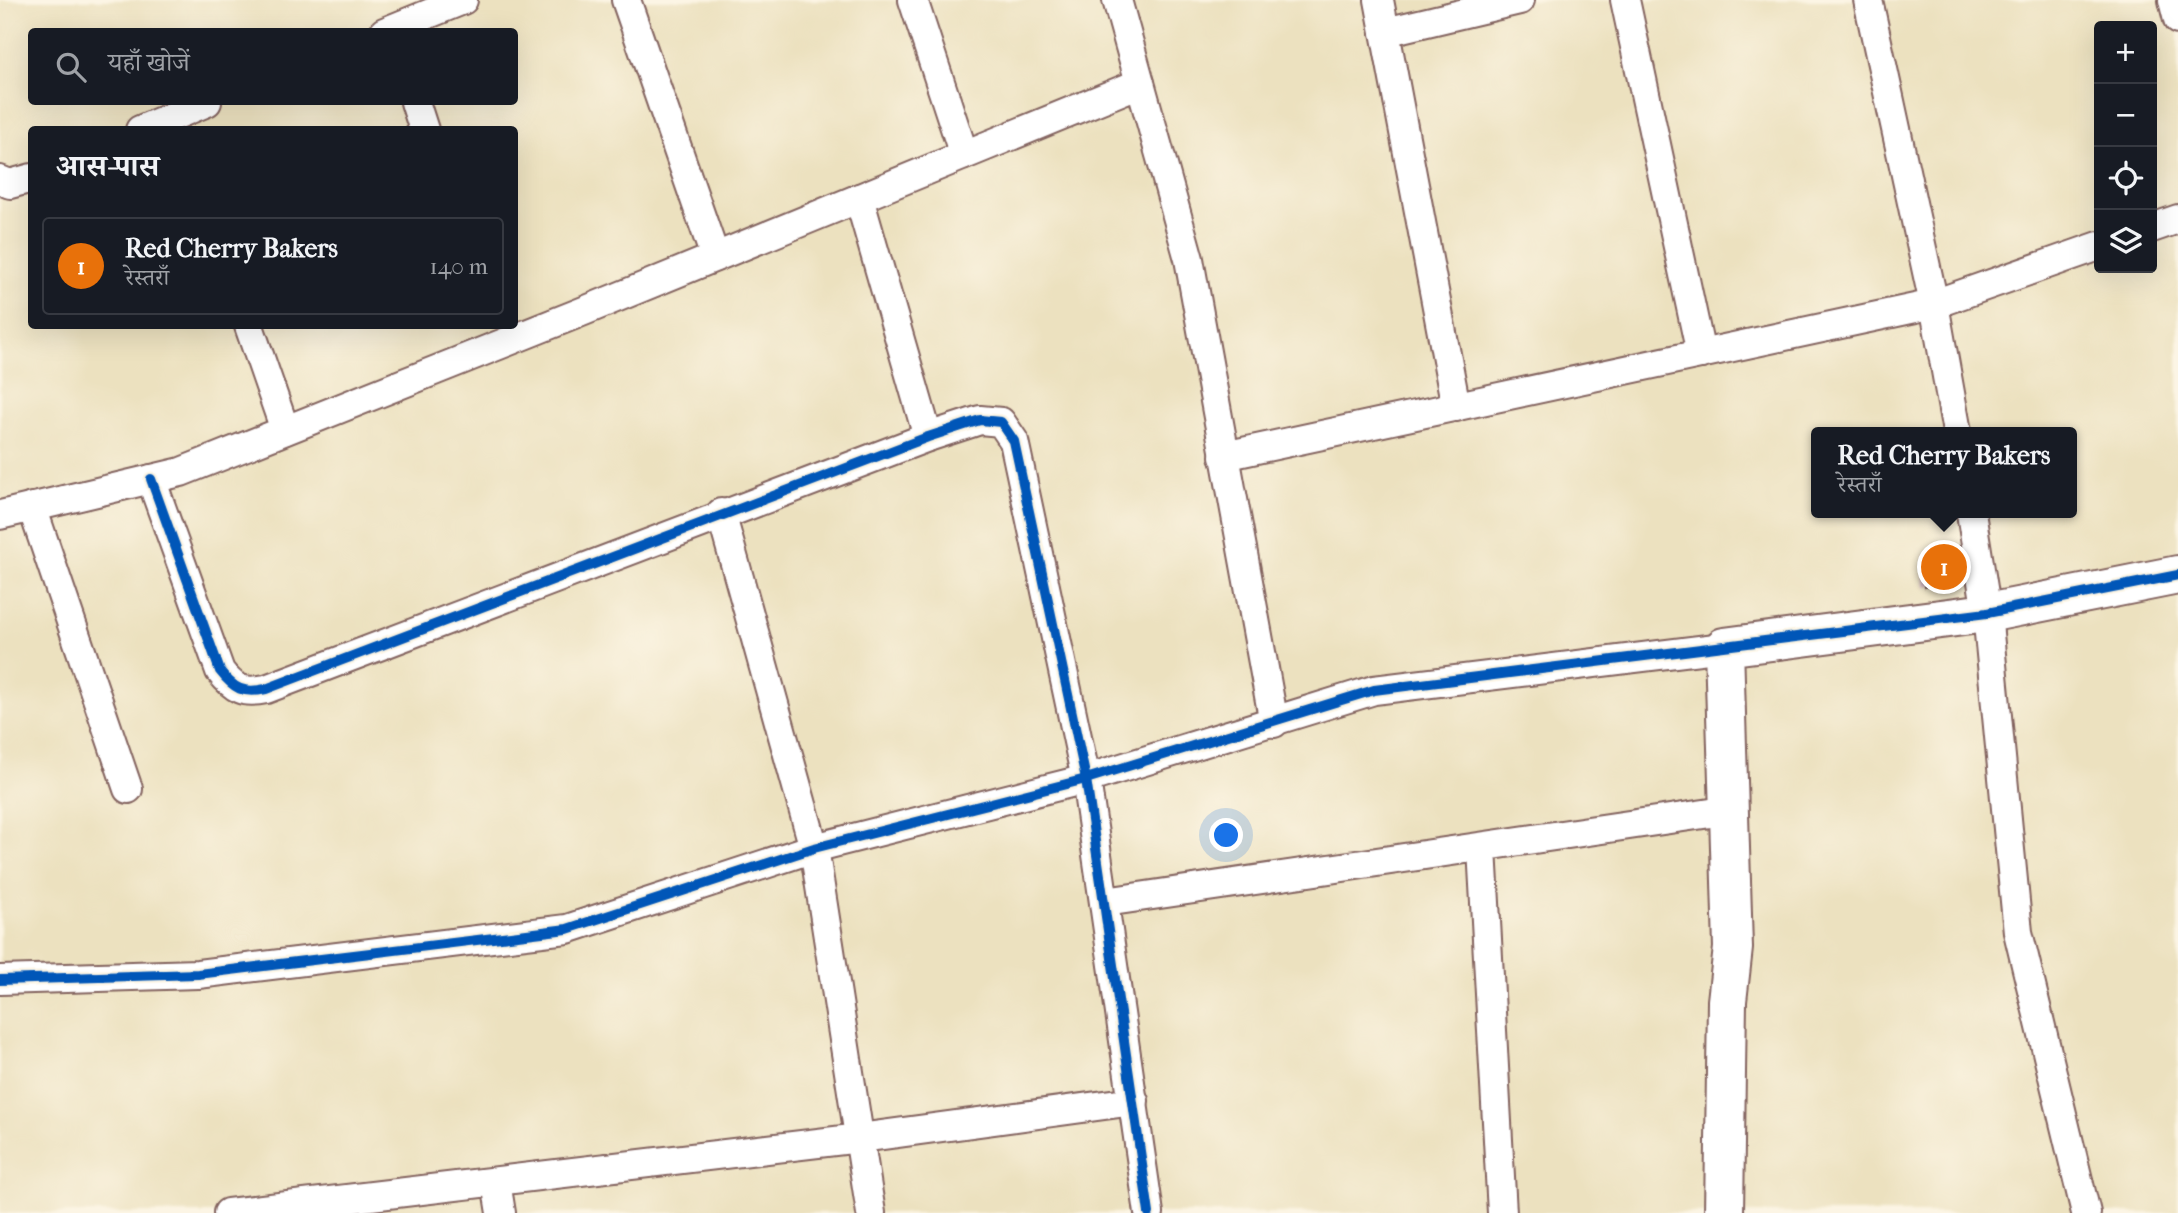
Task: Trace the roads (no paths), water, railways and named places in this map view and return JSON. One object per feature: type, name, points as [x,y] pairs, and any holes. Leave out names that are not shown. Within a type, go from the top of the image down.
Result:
[{"type":"street","points":[[395,28],[464,0]]},
{"type":"street","points":[[625,0],[715,257]]},
{"type":"street","points":[[913,0],[964,155]]},
{"type":"street","points":[[1116,0],[1188,258],[1274,723]]},
{"type":"street","points":[[1379,0],[1456,407]]},
{"type":"street","points":[[1385,32],[1520,0]]},
{"type":"street","points":[[1625,0],[1701,354]]},
{"type":"street","points":[[1868,0],[1934,304],[1956,427]]},
{"type":"street","points":[[2174,0],[2178,20]]},
{"type":"street","points":[[518,327],[715,257],[1140,83]]},
{"type":"street","points":[[158,126],[177,122],[202,105]]},
{"type":"street","points":[[416,105],[423,126]]},
{"type":"street","points":[[0,180],[10,184],[28,179]]},
{"type":"street","points":[[859,198],[928,437]]},
{"type":"street","points":[[2157,226],[2178,219]]},
{"type":"street","points":[[1224,456],[1934,304],[2094,248]]},
{"type":"street","points":[[250,329],[285,430]]},
{"type":"street","points":[[0,515],[181,472],[285,430],[512,329]]},
{"type":"street","points":[[151,479],[220,671],[232,687],[250,693],[928,437],[980,420],[1001,422],[1014,441],[1086,779],[1149,1213]]},
{"type":"street","points":[[33,508],[128,789]]},
{"type":"street","points":[[721,513],[814,848],[871,1213]]},
{"type":"street","points":[[1972,518],[1987,612],[2018,932],[2086,1213]]},
{"type":"street","points":[[0,980],[198,974],[567,929],[814,848],[1086,779],[1374,691],[1987,612],[2178,575]]},
{"type":"street","points":[[1724,647],[1731,810],[1733,948],[1727,1001],[1724,1213]]},
{"type":"street","points":[[1105,902],[1731,810]]},
{"type":"street","points":[[1482,848],[1502,1213]]},
{"type":"street","points":[[228,1213],[860,1139],[1134,1101]]},
{"type":"street","points":[[496,1182],[501,1213]]},
{"type":"place","name":"Red Cherry Bakers","points":[[1944,567]]}]
